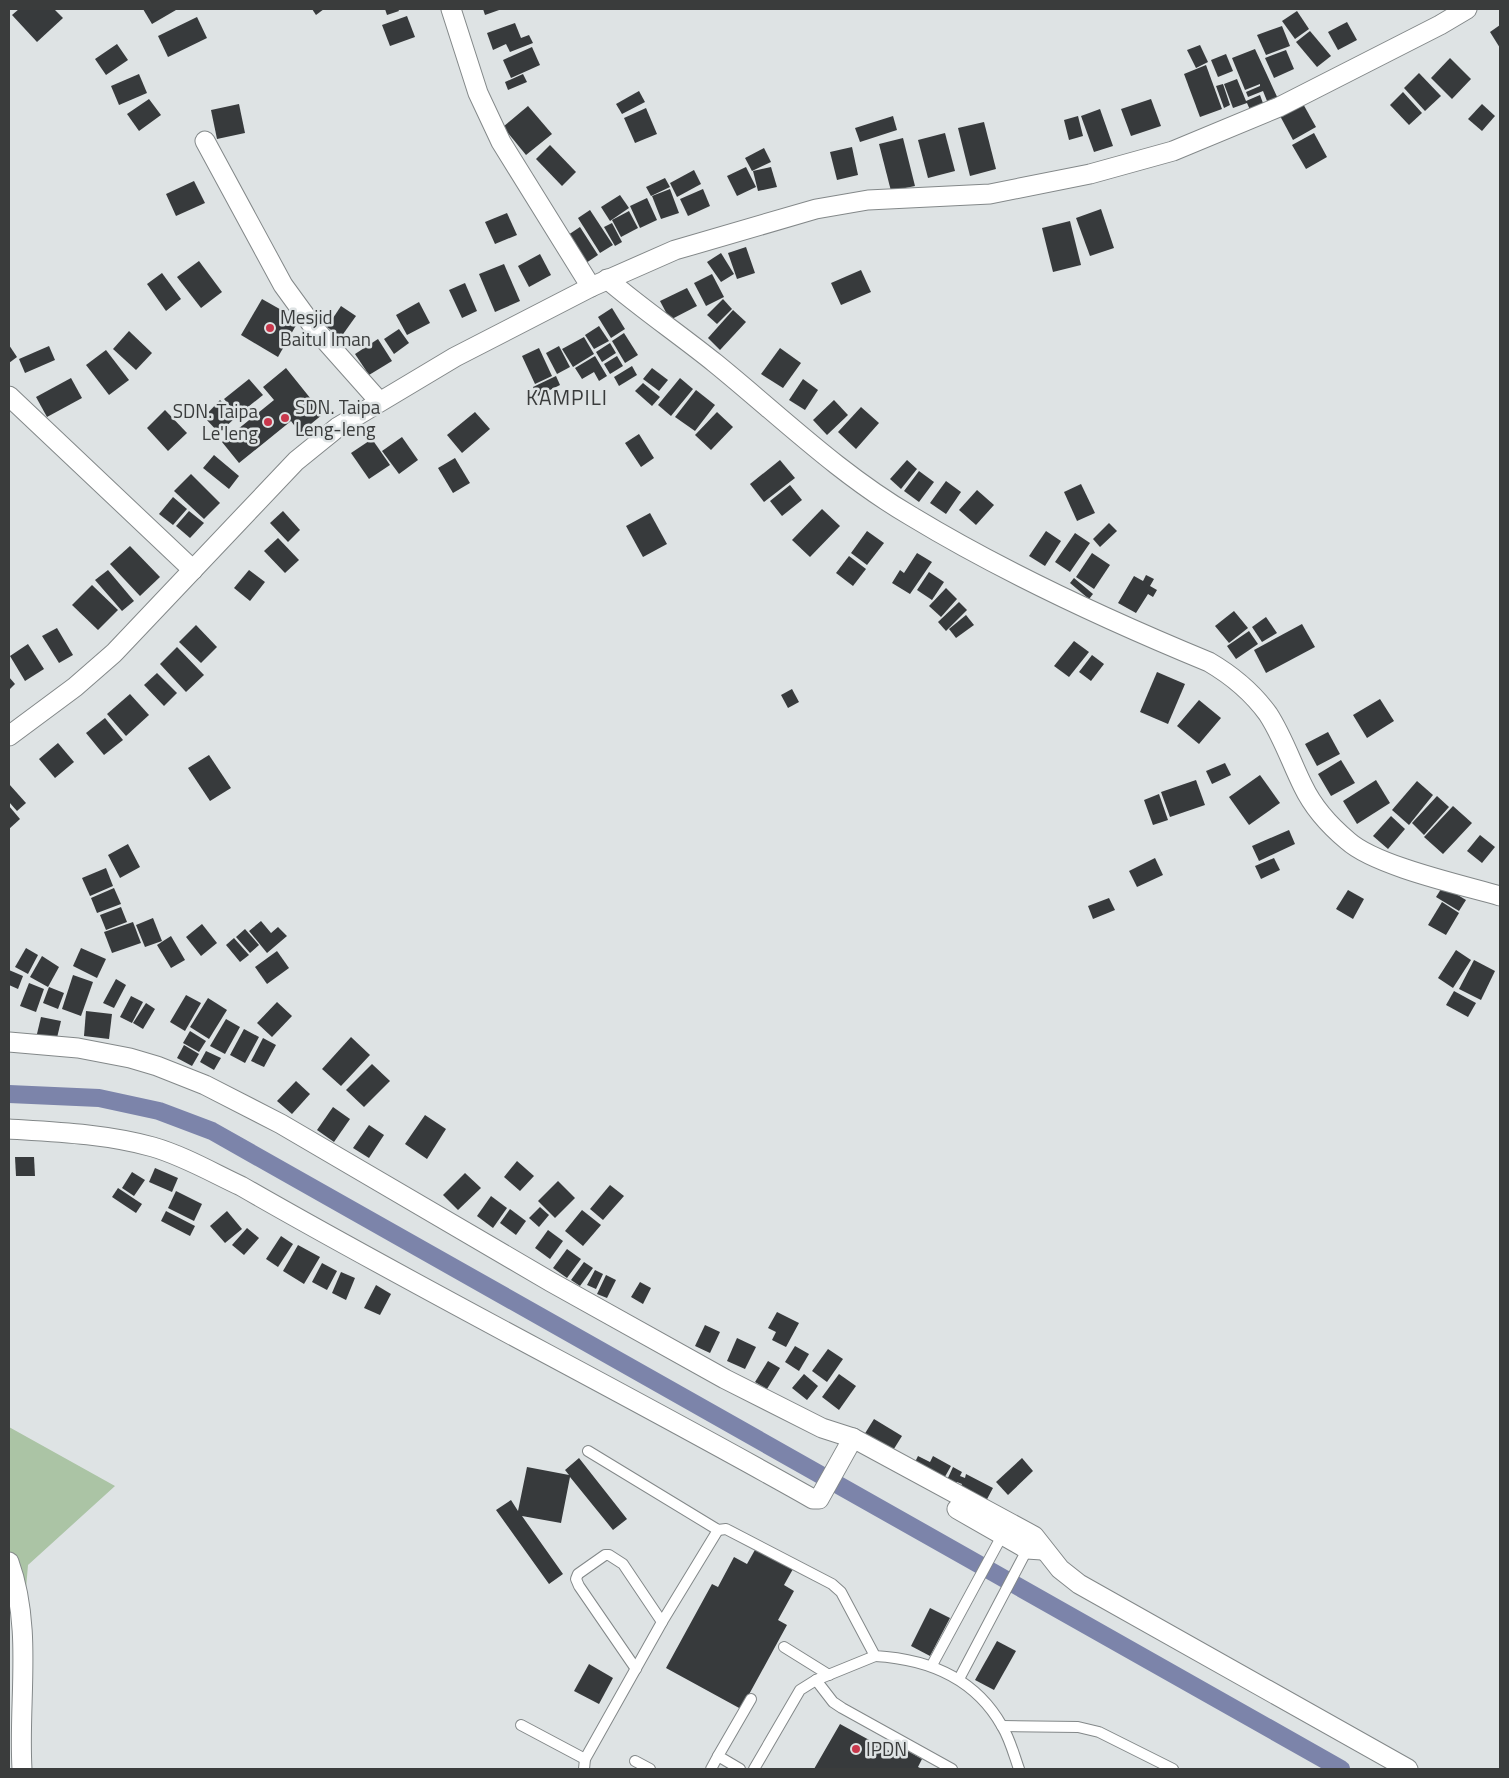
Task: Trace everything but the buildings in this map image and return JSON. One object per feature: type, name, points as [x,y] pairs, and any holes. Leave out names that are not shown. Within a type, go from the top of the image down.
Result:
[{"type":"street","points":[[451,9],[478,93],[501,142],[599,283],[644,310],[713,362],[843,470],[910,516],[1020,576],[1209,662],[1228,673],[1252,694],[1269,716],[1286,747],[1303,787],[1325,820],[1349,843],[1383,860],[1500,896]]},
{"type":"street","points":[[9,736],[75,687],[114,653],[296,461],[338,427],[455,357],[599,283],[692,244],[816,209],[868,200],[990,194],[1090,174],[1157,156],[1279,107],[1440,25],[1467,9]]},
{"type":"street","points":[[205,141],[283,285],[315,329],[379,401]]},
{"type":"street","points":[[9,396],[193,570]]},
{"type":"street","points":[[9,1042],[78,1048],[130,1058],[157,1066],[205,1085],[281,1124],[551,1282],[725,1379],[822,1428],[848,1448],[1032,1548],[1079,1584],[1408,1769]]},
{"type":"street","points":[[9,1129],[107,1137],[155,1148],[204,1168],[241,1186],[510,1335],[667,1417],[813,1499],[818,1499],[822,1494],[848,1448]]},
{"type":"street","points":[[9,1562],[19,1610],[24,1669],[22,1769]]},
{"type":"lane","points":[[588,1451],[718,1530],[726,1529],[832,1584],[841,1592],[849,1604],[875,1656]]},
{"type":"lane","points":[[521,1725],[585,1764],[662,1622],[718,1530]]},
{"type":"lane","points":[[932,1665],[1003,1533]]},
{"type":"lane","points":[[959,1679],[1032,1548]]},
{"type":"lane","points":[[636,1669],[582,1591],[576,1579],[578,1574],[605,1555],[616,1558],[623,1564],[662,1622]]},
{"type":"lane","points":[[784,1647],[829,1675]]},
{"type":"lane","points":[[754,1769],[800,1690],[816,1680],[875,1656],[899,1658],[932,1665],[959,1679],[980,1698],[1002,1726],[1019,1769]]},
{"type":"lane","points":[[816,1680],[833,1702],[842,1708],[952,1769]]},
{"type":"lane","points":[[711,1769],[751,1699]]},
{"type":"lane","points":[[1002,1726],[1078,1727],[1099,1732],[1173,1769]]},
{"type":"lane","points":[[718,1756],[740,1769]]},
{"type":"lane","points":[[635,1761],[650,1769]]},
{"type":"green space","points":[[9,1427],[115,1486],[28,1565],[25,1600],[9,1611]]},
{"type":"waterway","points":[[9,1094],[99,1098],[159,1111],[212,1131],[1341,1769]]},
{"type":"place","name":"Mesjid Baitul Iman","points":[[270,328]]},
{"type":"place","name":"SDN. Taipa Leng-leng","points":[[285,418]]},
{"type":"place","name":"SDN. Taipa Le'leng","points":[[268,422]]},
{"type":"place","name":"IPDN","points":[[856,1749]]},
{"type":"district","name":"KAMPILI","points":[[567,398]]}]
